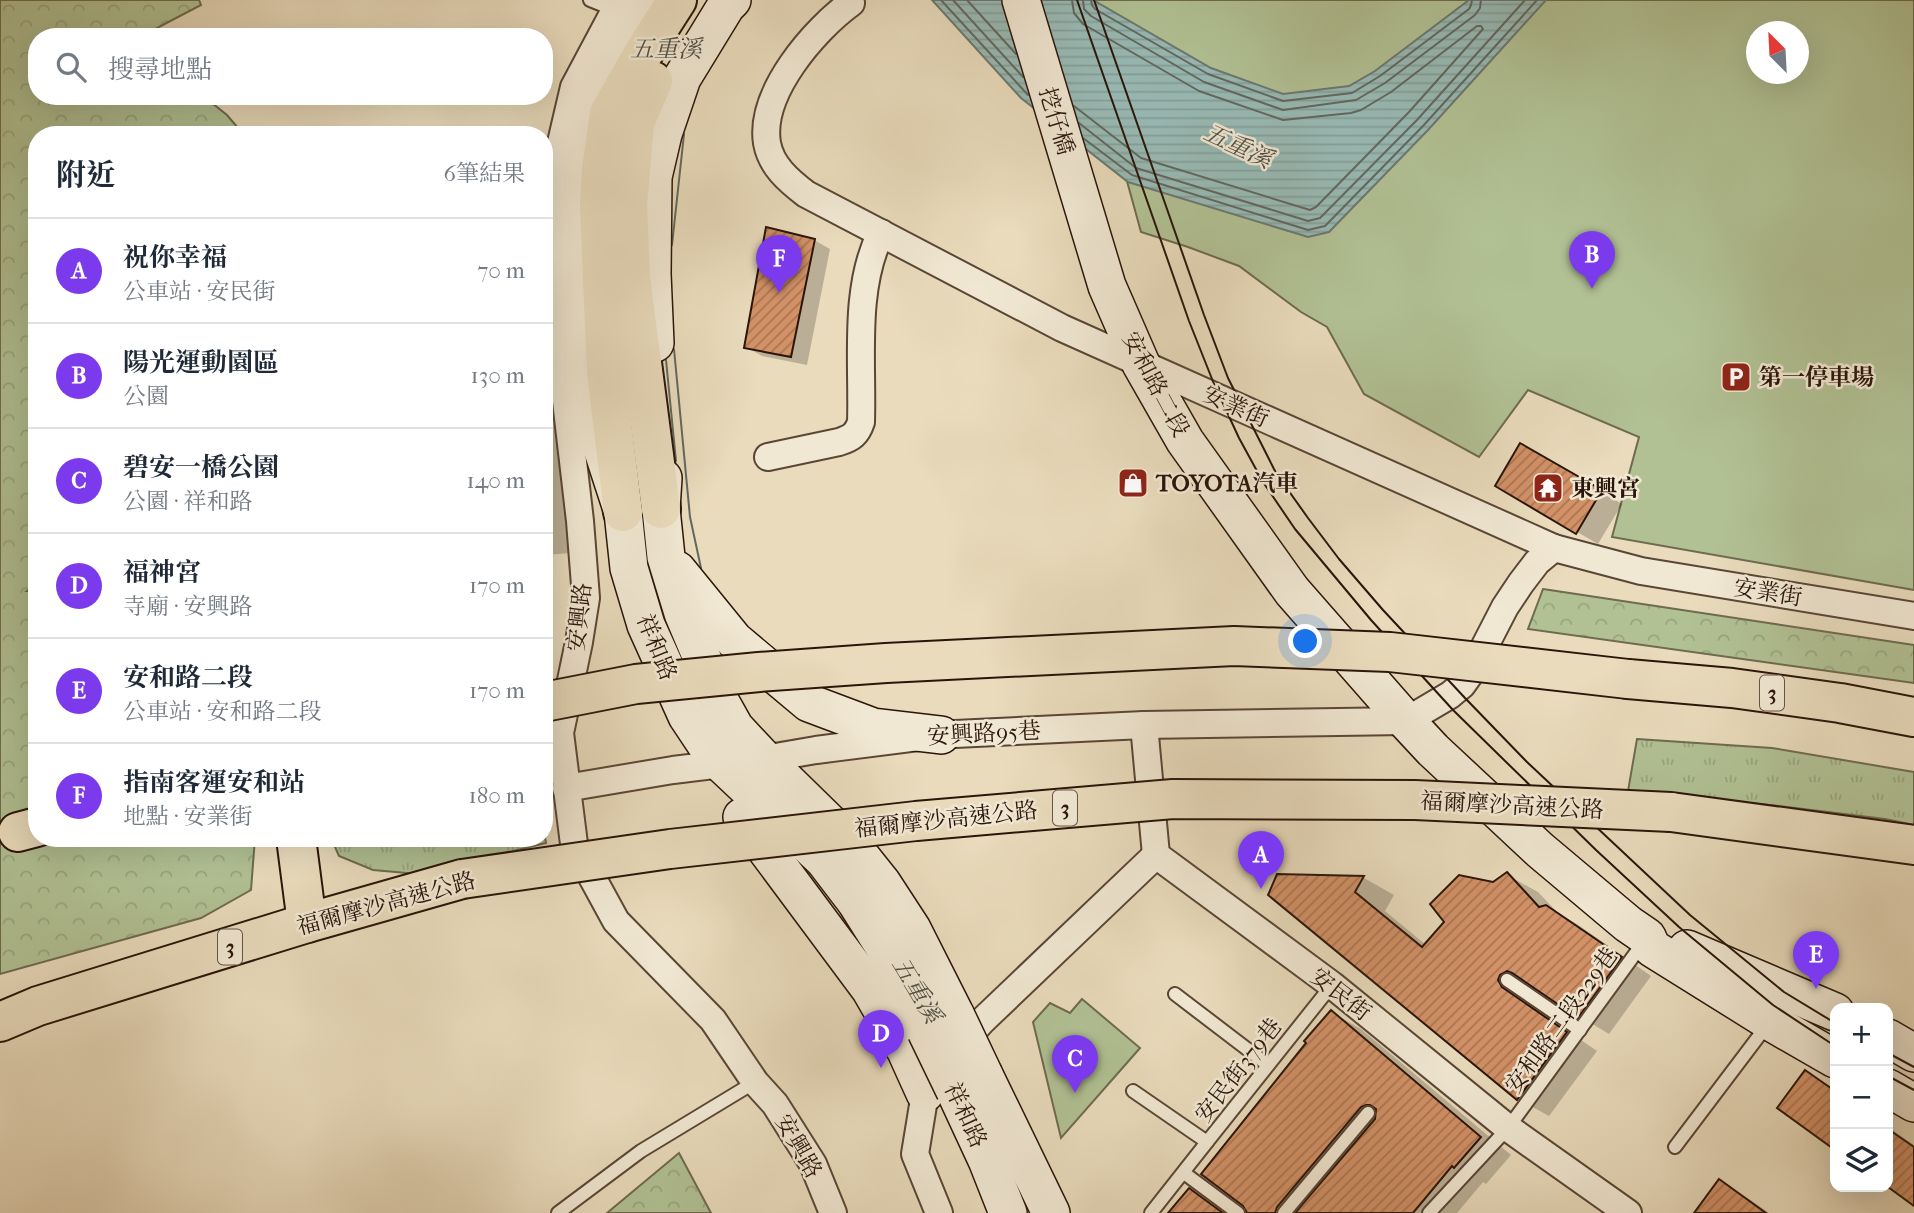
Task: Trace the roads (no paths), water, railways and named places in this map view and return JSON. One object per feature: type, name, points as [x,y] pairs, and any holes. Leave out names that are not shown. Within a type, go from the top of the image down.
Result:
[{"type":"highway","points":[[623,512],[606,373],[599,205],[601,169],[610,113],[640,27],[677,0]]},
{"type":"highway","points":[[640,27],[688,14],[699,0]]},
{"type":"highway","points":[[640,27],[628,204],[631,278],[662,509]]},
{"type":"highway","name":"3","points":[[553,700],[636,684],[759,672],[1234,646],[1390,652],[1745,690],[1840,703],[1914,717]]},
{"type":"highway","name":"福爾摩沙高速公路","points":[[0,1022],[38,1006],[307,923],[462,879],[670,849],[916,821],[1173,799],[1415,800],[1671,812],[1914,845]]},
{"type":"highway","points":[[297,847],[307,923]]},
{"type":"main road","name":"祥和路","points":[[732,0],[682,78],[663,134],[653,177],[652,274],[656,370],[664,442],[662,509],[666,557],[683,613],[720,702],[735,728],[764,760],[850,843],[882,883],[912,929],[1051,1213]]},
{"type":"main road","name":"挖仔橋","points":[[1021,0],[1093,242]]},
{"type":"main road","name":"安和路二段","points":[[1093,242],[1112,298],[1141,364],[1185,442],[1292,591],[1406,721],[1433,750],[1540,850],[1647,937],[1652,948],[1830,1056]]},
{"type":"main road","name":"祥和路","points":[[623,512],[629,568],[646,625],[687,716],[723,765],[824,860],[856,902],[883,945],[920,1017],[971,1125],[1008,1213]]},
{"type":"main road","points":[[666,557],[734,640],[808,704],[873,727],[941,735]]},
{"type":"main road","points":[[723,765],[736,810],[870,989],[926,1088]]},
{"type":"main road","name":"安和路二段","points":[[1647,937],[1660,937],[1830,1011]]},
{"type":"main road","points":[[1893,1041],[1914,1053]]},
{"type":"main road","points":[[1893,1091],[1914,1103]]},
{"type":"street","name":"安業街","points":[[851,3],[833,17],[797,57],[783,79],[767,125],[767,144],[773,160],[786,178],[806,194],[1062,328],[1554,548],[1641,571],[1914,616]]},
{"type":"street","name":"安興路","points":[[640,27],[575,88],[553,177],[558,332],[586,598],[559,733],[574,844],[616,921],[713,1020],[755,1082],[775,1104],[813,1164],[833,1213]]},
{"type":"street","points":[[768,457],[850,439],[858,432],[861,422],[859,358],[866,282],[873,249],[881,233]]},
{"type":"street","points":[[1406,721],[1462,685],[1521,583],[1537,562],[1554,548]]},
{"type":"street","name":"安興路95巷","points":[[566,788],[673,770],[941,735],[1144,725],[1406,721]]},
{"type":"street","points":[[939,1213],[915,1154],[926,1088],[981,1022],[1156,855],[1144,725]]},
{"type":"street","name":"安民街","points":[[1156,855],[1332,985],[1508,1128],[1628,1213]]},
{"type":"lane","points":[[590,0],[640,27]]},
{"type":"lane","name":"安和路二段229巷","points":[[1429,1213],[1508,1128],[1647,937]]},
{"type":"lane","points":[[1507,980],[1580,1030]]},
{"type":"lane","name":"安民街379巷","points":[[1133,1091],[1207,1142],[1332,985]]},
{"type":"lane","points":[[1175,994],[1268,1065]]},
{"type":"lane","points":[[1675,1147],[1769,1021]]},
{"type":"lane","points":[[558,1213],[641,1151],[755,1082]]},
{"type":"lane","points":[[1284,1213],[1368,1113]]},
{"type":"lane","points":[[1151,1213],[1207,1142]]},
{"type":"lane","points":[[1184,1173],[1238,1213]]},
{"type":"water","name":"五重溪","points":[[932,0],[1093,0],[1211,68],[1283,94],[1349,86],[1375,71],[1469,0],[1546,0],[1428,130],[1329,232],[1308,237],[1128,182],[1021,98]]},
{"type":"tram line","points":[[1077,0],[1189,321],[1214,384],[1263,482],[1295,529],[1371,620],[1453,710],[1596,850],[1679,927],[1773,1005],[1830,1043]]},
{"type":"tram line","points":[[1094,0],[1228,378],[1276,473],[1308,518],[1383,610],[1527,762],[1690,915],[1784,992],[1830,1020]]},
{"type":"tram line","points":[[1893,1056],[1914,1067]]},
{"type":"tram line","points":[[1893,1079],[1914,1090]]},
{"type":"place","name":"陽光運動園區","points":[[1592,289]]},
{"type":"place","name":"指南客運安和站","points":[[779,293]]},
{"type":"place","name":"第一停車場","points":[[1736,377]]},
{"type":"place","name":"TOYOTA汽車","points":[[1133,483]]},
{"type":"place","name":"東興宮","points":[[1548,488]]},
{"type":"place","name":"祝你幸福","points":[[1261,889]]},
{"type":"place","name":"安和路二段","points":[[1816,989]]},
{"type":"place","name":"福神宮","points":[[881,1068]]},
{"type":"place","name":"碧安一橋公園","points":[[1075,1093]]}]
